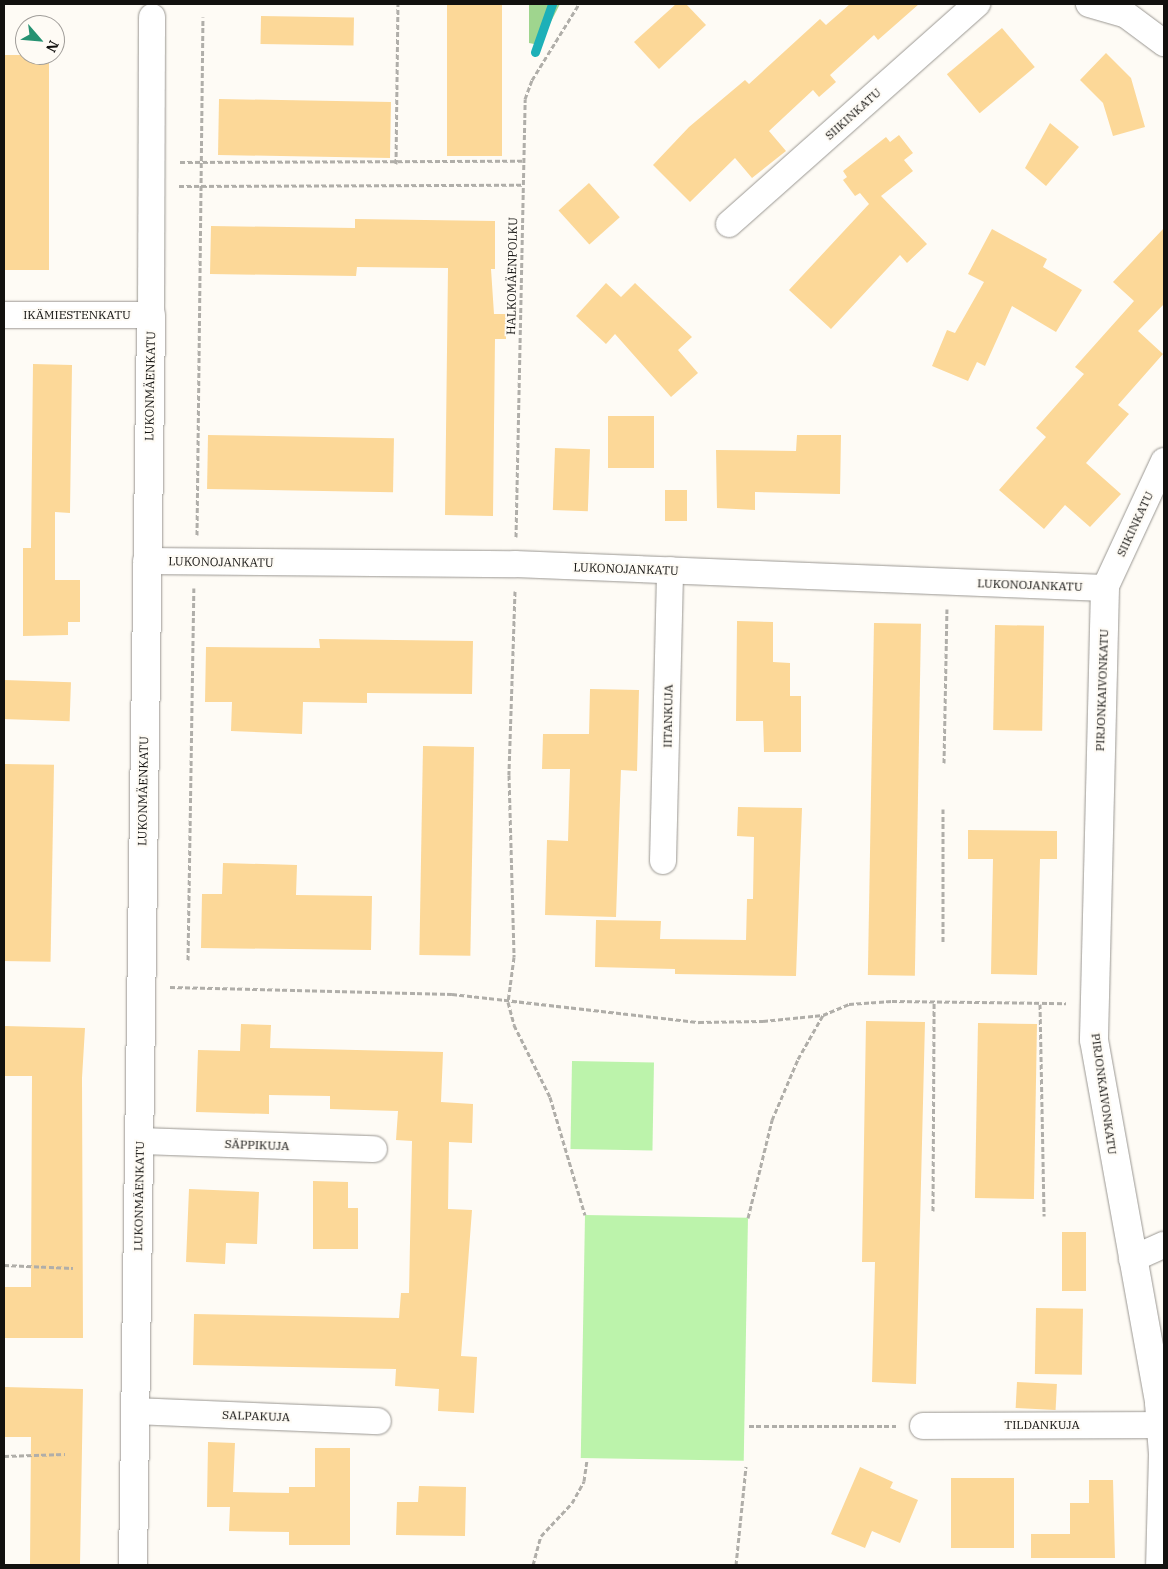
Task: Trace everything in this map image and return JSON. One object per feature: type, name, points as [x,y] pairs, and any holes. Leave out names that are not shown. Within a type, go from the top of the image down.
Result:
[{"type":"street","name":"SIIKINKATU","points":[[729,224],[977,4]]},
{"type":"street","points":[[1090,4],[1125,14],[1164,43]]},
{"type":"street","name":"LUKONMÄENKATU","points":[[133,1565],[151,315],[152,17]]},
{"type":"street","name":"IKÄMIESTENKATU","points":[[4,315],[151,315]]},
{"type":"street","name":"SIIKINKATU","points":[[1105,588],[1164,461]]},
{"type":"street","name":"LUKONOJANKATU","points":[[146,561],[516,564],[1105,588]]},
{"type":"street","name":"IITANKUJA","points":[[663,861],[670,570]]},
{"type":"street","name":"PIRJONKAIVONKATU","points":[[1105,588],[1094,1040],[1162,1424],[1160,1565]]},
{"type":"street","name":"SÄPPIKUJA","points":[[140,1141],[374,1149]]},
{"type":"street","points":[[1132,1260],[1164,1245]]},
{"type":"street","name":"SALPAKUJA","points":[[135,1410],[378,1421]]},
{"type":"street","name":"TILDANKUJA","points":[[923,1426],[1162,1424]]},
{"type":"path","points":[[396,164],[398,4]]},
{"type":"path","name":"HALKOMÄENPOLKU","points":[[508,1002],[514,958],[509,775],[516,564],[522,162],[525,100],[532,80],[579,4]]},
{"type":"path","points":[[188,960],[203,18]]},
{"type":"path","points":[[177,162],[201,164],[396,164],[522,162]]},
{"type":"path","points":[[176,186],[522,185]]},
{"type":"path","points":[[944,763],[947,601]]},
{"type":"path","points":[[943,809],[943,943]]},
{"type":"path","points":[[166,987],[452,994],[508,1002],[699,1022],[763,1021],[824,1014],[849,1004],[934,1002],[1068,1003]]},
{"type":"path","points":[[508,1002],[514,1025],[550,1097],[585,1215]]},
{"type":"path","points":[[933,1211],[934,1002]]},
{"type":"path","points":[[1040,1004],[1044,1216]]},
{"type":"path","points":[[748,1218],[772,1120],[798,1059],[824,1014]]},
{"type":"path","points":[[4,1265],[73,1268]]},
{"type":"path","points":[[749,1426],[923,1426]]},
{"type":"path","points":[[4,1456],[65,1454]]},
{"type":"path","points":[[533,1565],[541,1536],[572,1503],[584,1481],[587,1459]]},
{"type":"path","points":[[736,1565],[746,1467]]},
{"type":"green space","points":[[529,4],[560,4],[539,45],[529,43]]},
{"type":"green space","points":[[572,1061],[654,1062],[652,1150],[570,1149]]},
{"type":"green space","points":[[585,1215],[748,1218],[744,1461],[581,1458]]},
{"type":"building","points":[[447,4],[502,4],[502,156],[447,156]]},
{"type":"building","points":[[676,4],[686,4],[706,25],[659,69],[634,42]]},
{"type":"building","points":[[850,4],[919,4],[878,40],[874,35],[830,75],[836,82],[819,97],[813,90],[769,131],[786,151],[752,178],[735,158],[690,202],[653,165],[689,127],[745,80],[749,84],[820,19],[826,25]]},
{"type":"building","points":[[261,16],[354,18],[353,46],[261,44]]},
{"type":"building","points":[[1002,28],[1035,67],[980,113],[947,74]]},
{"type":"building","points":[[1106,53],[1131,78],[1145,127],[1113,136],[1103,103],[1080,80]]},
{"type":"building","points":[[4,55],[15,55],[15,65],[49,65],[49,270],[4,270]]},
{"type":"building","points":[[219,99],[391,102],[390,158],[218,155]]},
{"type":"building","points":[[1050,123],[1079,147],[1046,186],[1025,168]]},
{"type":"building","points":[[899,135],[913,153],[904,160],[913,171],[881,196],[927,244],[907,263],[900,255],[831,329],[789,290],[869,204],[860,193],[855,196],[843,180],[847,177],[843,171],[886,137],[890,142]]},
{"type":"building","points":[[589,183],[620,217],[589,245],[559,210]]},
{"type":"building","points":[[355,219],[495,221],[495,269],[491,269],[494,314],[506,314],[506,339],[495,339],[493,516],[445,515],[448,268],[357,267],[356,276],[210,274],[211,226],[355,228]]},
{"type":"building","points":[[1164,228],[1164,304],[1138,331],[1163,354],[1118,405],[1129,414],[1086,463],[1121,494],[1090,527],[1065,505],[1044,529],[999,490],[1046,437],[1036,428],[1084,374],[1075,367],[1134,301],[1113,282]]},
{"type":"building","points":[[992,229],[1047,259],[1043,267],[1082,290],[1056,332],[1012,306],[985,366],[977,362],[968,381],[932,366],[947,330],[955,333],[984,282],[968,274]]},
{"type":"building","points":[[606,283],[621,297],[635,283],[692,337],[678,350],[698,373],[671,397],[615,334],[606,344],[576,316]]},
{"type":"building","points":[[33,364],[72,365],[70,513],[55,512],[55,580],[80,580],[80,622],[68,622],[68,635],[23,636],[23,548],[31,548]]},
{"type":"building","points":[[608,416],[654,416],[654,468],[608,468]]},
{"type":"building","points":[[208,435],[394,438],[393,492],[207,489]]},
{"type":"building","points":[[797,435],[841,435],[840,494],[755,492],[755,510],[717,508],[716,450],[796,451]]},
{"type":"building","points":[[555,448],[590,449],[588,511],[553,510]]},
{"type":"building","points":[[665,490],[687,490],[687,521],[665,521]]},
{"type":"building","points":[[737,621],[773,622],[773,662],[790,663],[790,696],[801,696],[801,752],[764,752],[763,721],[736,721]]},
{"type":"building","points":[[874,623],[921,624],[915,976],[868,975]]},
{"type":"building","points":[[995,625],[1044,626],[1042,731],[993,730]]},
{"type":"building","points":[[319,639],[473,641],[472,694],[367,693],[367,703],[303,702],[302,734],[231,731],[232,702],[205,702],[206,647],[320,648]]},
{"type":"building","points":[[4,680],[71,682],[70,721],[4,719]]},
{"type":"building","points":[[590,689],[639,690],[637,771],[621,770],[616,917],[545,915],[547,840],[568,841],[570,769],[542,769],[543,734],[589,734]]},
{"type":"building","points":[[423,746],[474,747],[470,956],[419,955]]},
{"type":"building","points":[[4,764],[54,765],[51,962],[4,961]]},
{"type":"building","points":[[738,807],[802,808],[796,976],[675,974],[675,969],[595,967],[596,920],[661,921],[660,939],[746,940],[747,899],[753,899],[754,837],[737,836]]},
{"type":"building","points":[[968,830],[1057,831],[1057,859],[1040,859],[1037,975],[991,974],[993,859],[968,859]]},
{"type":"building","points":[[223,863],[297,865],[296,895],[372,896],[371,950],[201,948],[202,894],[222,894]]},
{"type":"building","points":[[866,1021],[925,1022],[916,1384],[872,1382],[875,1262],[862,1262]]},
{"type":"building","points":[[978,1023],[1037,1024],[1034,1199],[975,1198]]},
{"type":"building","points":[[241,1024],[271,1025],[270,1048],[443,1052],[441,1102],[473,1104],[472,1143],[449,1142],[448,1209],[472,1210],[461,1356],[477,1357],[474,1413],[438,1411],[439,1389],[395,1386],[396,1369],[193,1365],[194,1314],[399,1318],[401,1293],[409,1293],[412,1141],[396,1140],[398,1111],[330,1109],[330,1096],[269,1095],[269,1114],[196,1112],[198,1050],[240,1051]]},
{"type":"building","points":[[4,1026],[85,1028],[82,1078],[83,1338],[4,1338],[4,1287],[31,1287],[32,1076],[4,1076]]},
{"type":"building","points":[[313,1181],[348,1182],[348,1208],[358,1208],[358,1249],[313,1249]]},
{"type":"building","points":[[189,1189],[259,1192],[257,1244],[226,1243],[225,1264],[186,1262]]},
{"type":"building","points":[[1062,1232],[1086,1232],[1086,1291],[1062,1291]]},
{"type":"building","points":[[1036,1308],[1083,1309],[1082,1375],[1035,1374]]},
{"type":"building","points":[[1017,1382],[1057,1384],[1056,1410],[1016,1408]]},
{"type":"building","points":[[4,1387],[83,1389],[80,1565],[30,1565],[31,1437],[4,1437]]},
{"type":"building","points":[[208,1442],[235,1443],[233,1492],[289,1493],[289,1487],[315,1487],[315,1448],[350,1448],[350,1545],[289,1545],[289,1532],[229,1531],[230,1507],[207,1507]]},
{"type":"building","points":[[860,1467],[893,1482],[890,1488],[918,1500],[900,1543],[872,1531],[865,1548],[831,1534]]},
{"type":"building","points":[[951,1478],[1014,1478],[1014,1548],[951,1548]]},
{"type":"building","points":[[1089,1480],[1113,1480],[1115,1558],[1031,1558],[1031,1534],[1070,1534],[1070,1503],[1089,1503]]},
{"type":"building","points":[[419,1486],[466,1487],[465,1536],[396,1535],[397,1502],[418,1502]]},
{"type":"waterway","points":[[535,52],[552,4]]}]
